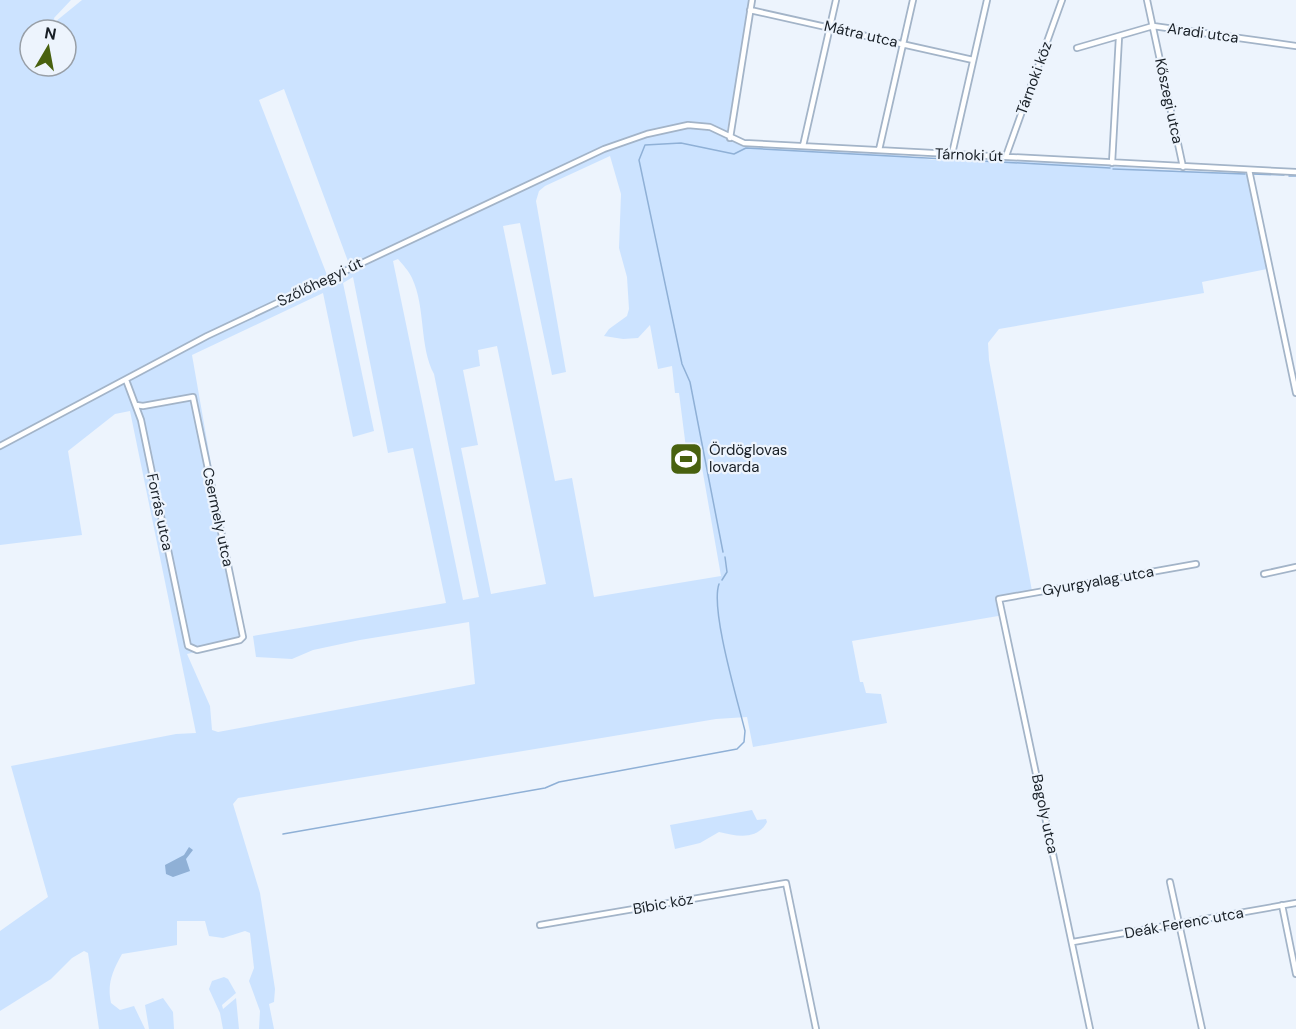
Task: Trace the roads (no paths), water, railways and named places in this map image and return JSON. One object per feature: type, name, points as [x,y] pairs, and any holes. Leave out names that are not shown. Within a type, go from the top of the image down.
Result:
[{"type":"street","points":[[730,138],[752,0]]},
{"type":"street","points":[[804,146],[836,0]]},
{"type":"street","points":[[879,150],[913,0]]},
{"type":"street","points":[[952,154],[987,0]]},
{"type":"street","name":"Tárnoki köz","points":[[1006,156],[1062,0]]},
{"type":"street","name":"Kőszegi utca","points":[[1147,0],[1183,167]]},
{"type":"street","name":"Mátra utca","points":[[750,9],[973,60]]},
{"type":"street","name":"Aradi utca","points":[[1077,48],[1152,26],[1296,46]]},
{"type":"street","points":[[1112,163],[1119,37]]},
{"type":"street","name":"Tárnoki út","points":[[647,134],[700,125],[744,143],[1296,172]]},
{"type":"street","name":"Szőlőhegyi út","points":[[0,446],[207,336],[604,149],[647,134]]},
{"type":"street","points":[[1249,170],[1296,393]]},
{"type":"street","name":"Forrás utca","points":[[126,380],[136,405],[188,646]]},
{"type":"street","name":"Csermely utca","points":[[136,405],[148,406],[189,395],[194,401],[243,637],[200,650],[194,650],[188,646]]},
{"type":"street","name":"Gyurgyalag utca","points":[[999,599],[1196,564]]},
{"type":"street","points":[[1264,574],[1296,567]]},
{"type":"street","name":"Bagoly utca","points":[[999,599],[1090,1029]]},
{"type":"street","points":[[1170,882],[1202,1029]]},
{"type":"street","name":"Bíbic köz","points":[[540,925],[786,883],[816,1029]]},
{"type":"street","name":"Deák Ferenc utca","points":[[1072,942],[1296,903]]},
{"type":"street","points":[[1282,905],[1296,974]]},
{"type":"waterway","points":[[723,552],[690,382],[682,364],[639,160],[645,145],[681,143],[734,154],[746,148],[1110,168]]},
{"type":"waterway","points":[[1113,169],[1245,174]]},
{"type":"waterway","points":[[1252,174],[1284,175]]},
{"type":"waterway","points":[[1289,176],[1296,176]]},
{"type":"waterway","points":[[722,580],[727,572],[725,557]]},
{"type":"waterway","points":[[283,834],[545,788],[559,782],[737,749],[744,742],[745,731],[721,634],[717,596],[719,584]]},
{"type":"place","name":"Ördöglovas lovarda","points":[[686,459]]}]
